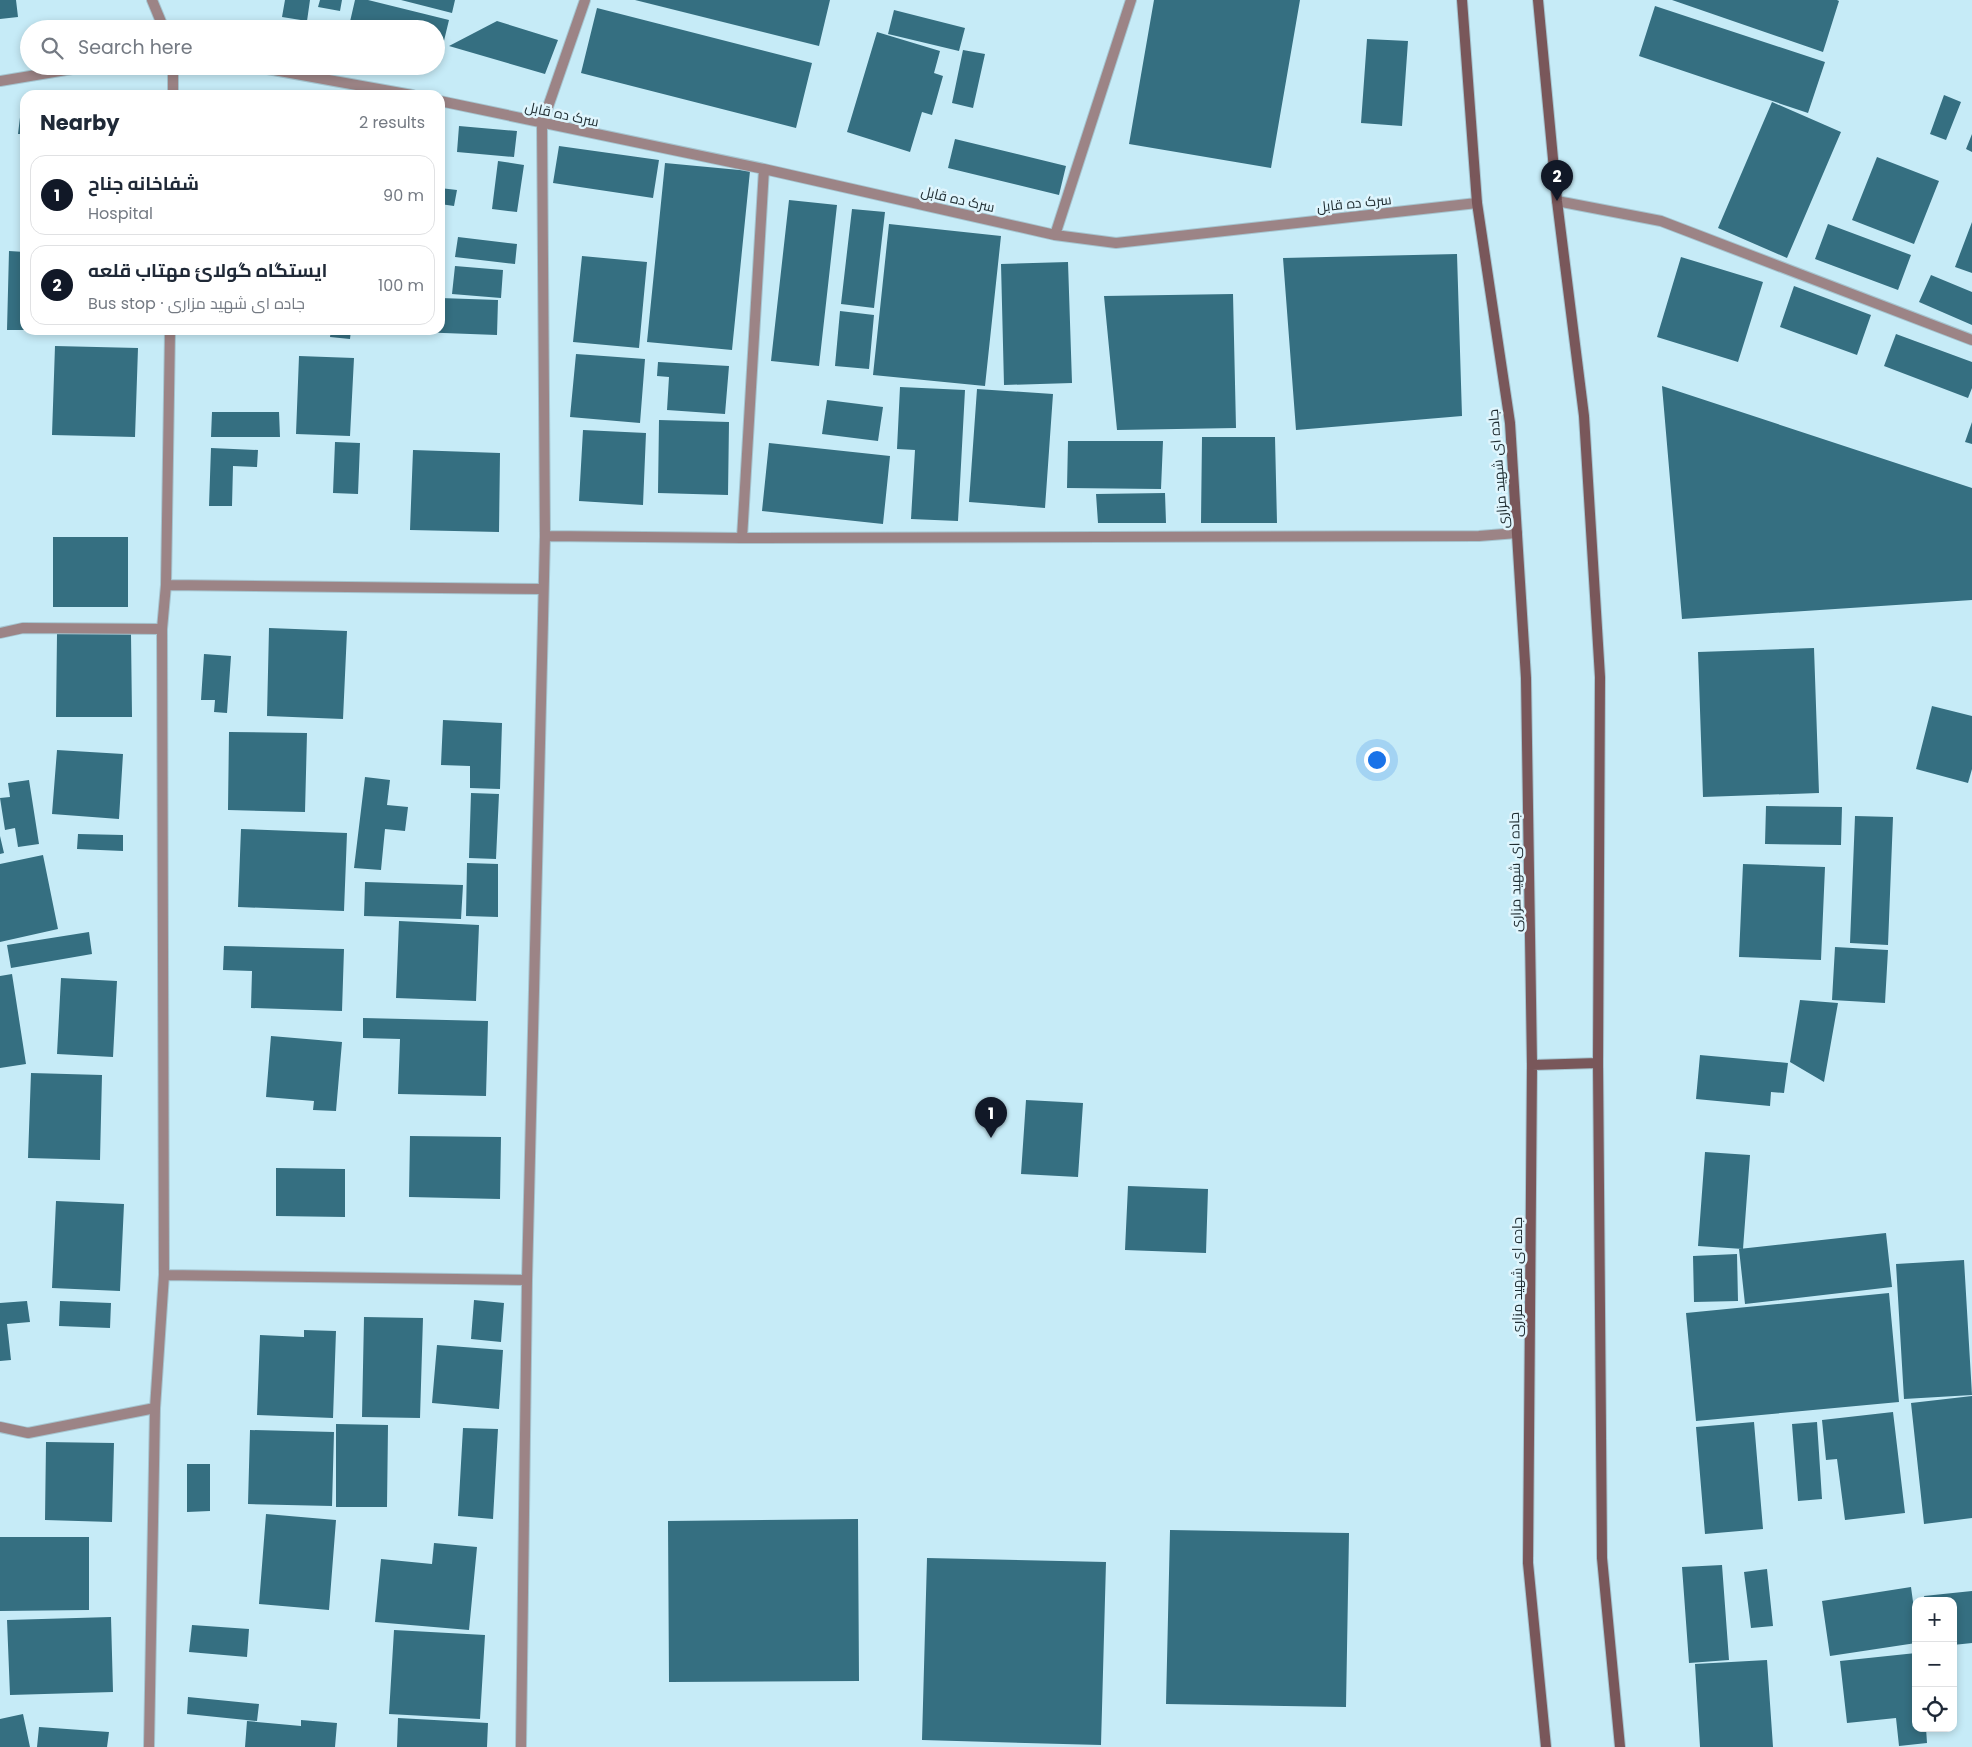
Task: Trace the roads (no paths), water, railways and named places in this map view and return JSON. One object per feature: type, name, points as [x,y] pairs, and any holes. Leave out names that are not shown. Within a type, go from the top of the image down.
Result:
[{"type":"main road","name":"جاده ای شهید مزاری","points":[[1462,0],[1477,203],[1510,423],[1526,678],[1532,1065],[1528,1562],[1546,1747]]},
{"type":"main road","points":[[1538,0],[1557,201],[1584,416],[1600,676],[1598,1063],[1602,1558],[1620,1747]]},
{"type":"main road","points":[[1532,1065],[1598,1063]]},
{"type":"street","points":[[152,0],[160,20]]},
{"type":"street","points":[[521,1747],[527,1280],[544,536],[542,124],[585,0]]},
{"type":"street","points":[[1056,235],[1131,0]]},
{"type":"street","points":[[0,81],[36,75]]},
{"type":"street","points":[[173,75],[173,90]]},
{"type":"street","points":[[302,75],[384,90]]},
{"type":"street","name":"سرک ده قابل","points":[[445,102],[542,124],[764,169],[1056,235],[1116,243],[1477,203]]},
{"type":"street","points":[[742,538],[764,169]]},
{"type":"street","points":[[1557,201],[1661,221],[1972,340]]},
{"type":"street","points":[[149,1747],[155,1408],[164,1275],[162,629],[166,585],[170,335]]},
{"type":"street","points":[[544,536],[742,538],[1479,536],[1517,533]]},
{"type":"street","points":[[166,585],[543,588]]},
{"type":"street","points":[[0,633],[23,628],[162,629]]},
{"type":"street","points":[[164,1275],[527,1280]]},
{"type":"street","points":[[0,1427],[28,1433],[155,1408]]},
{"type":"place","name":"ایستگاه گولائ مهتاب قلعه","points":[[1557,201]]},
{"type":"place","name":"شفاخانه جناح","points":[[991,1138]]}]
